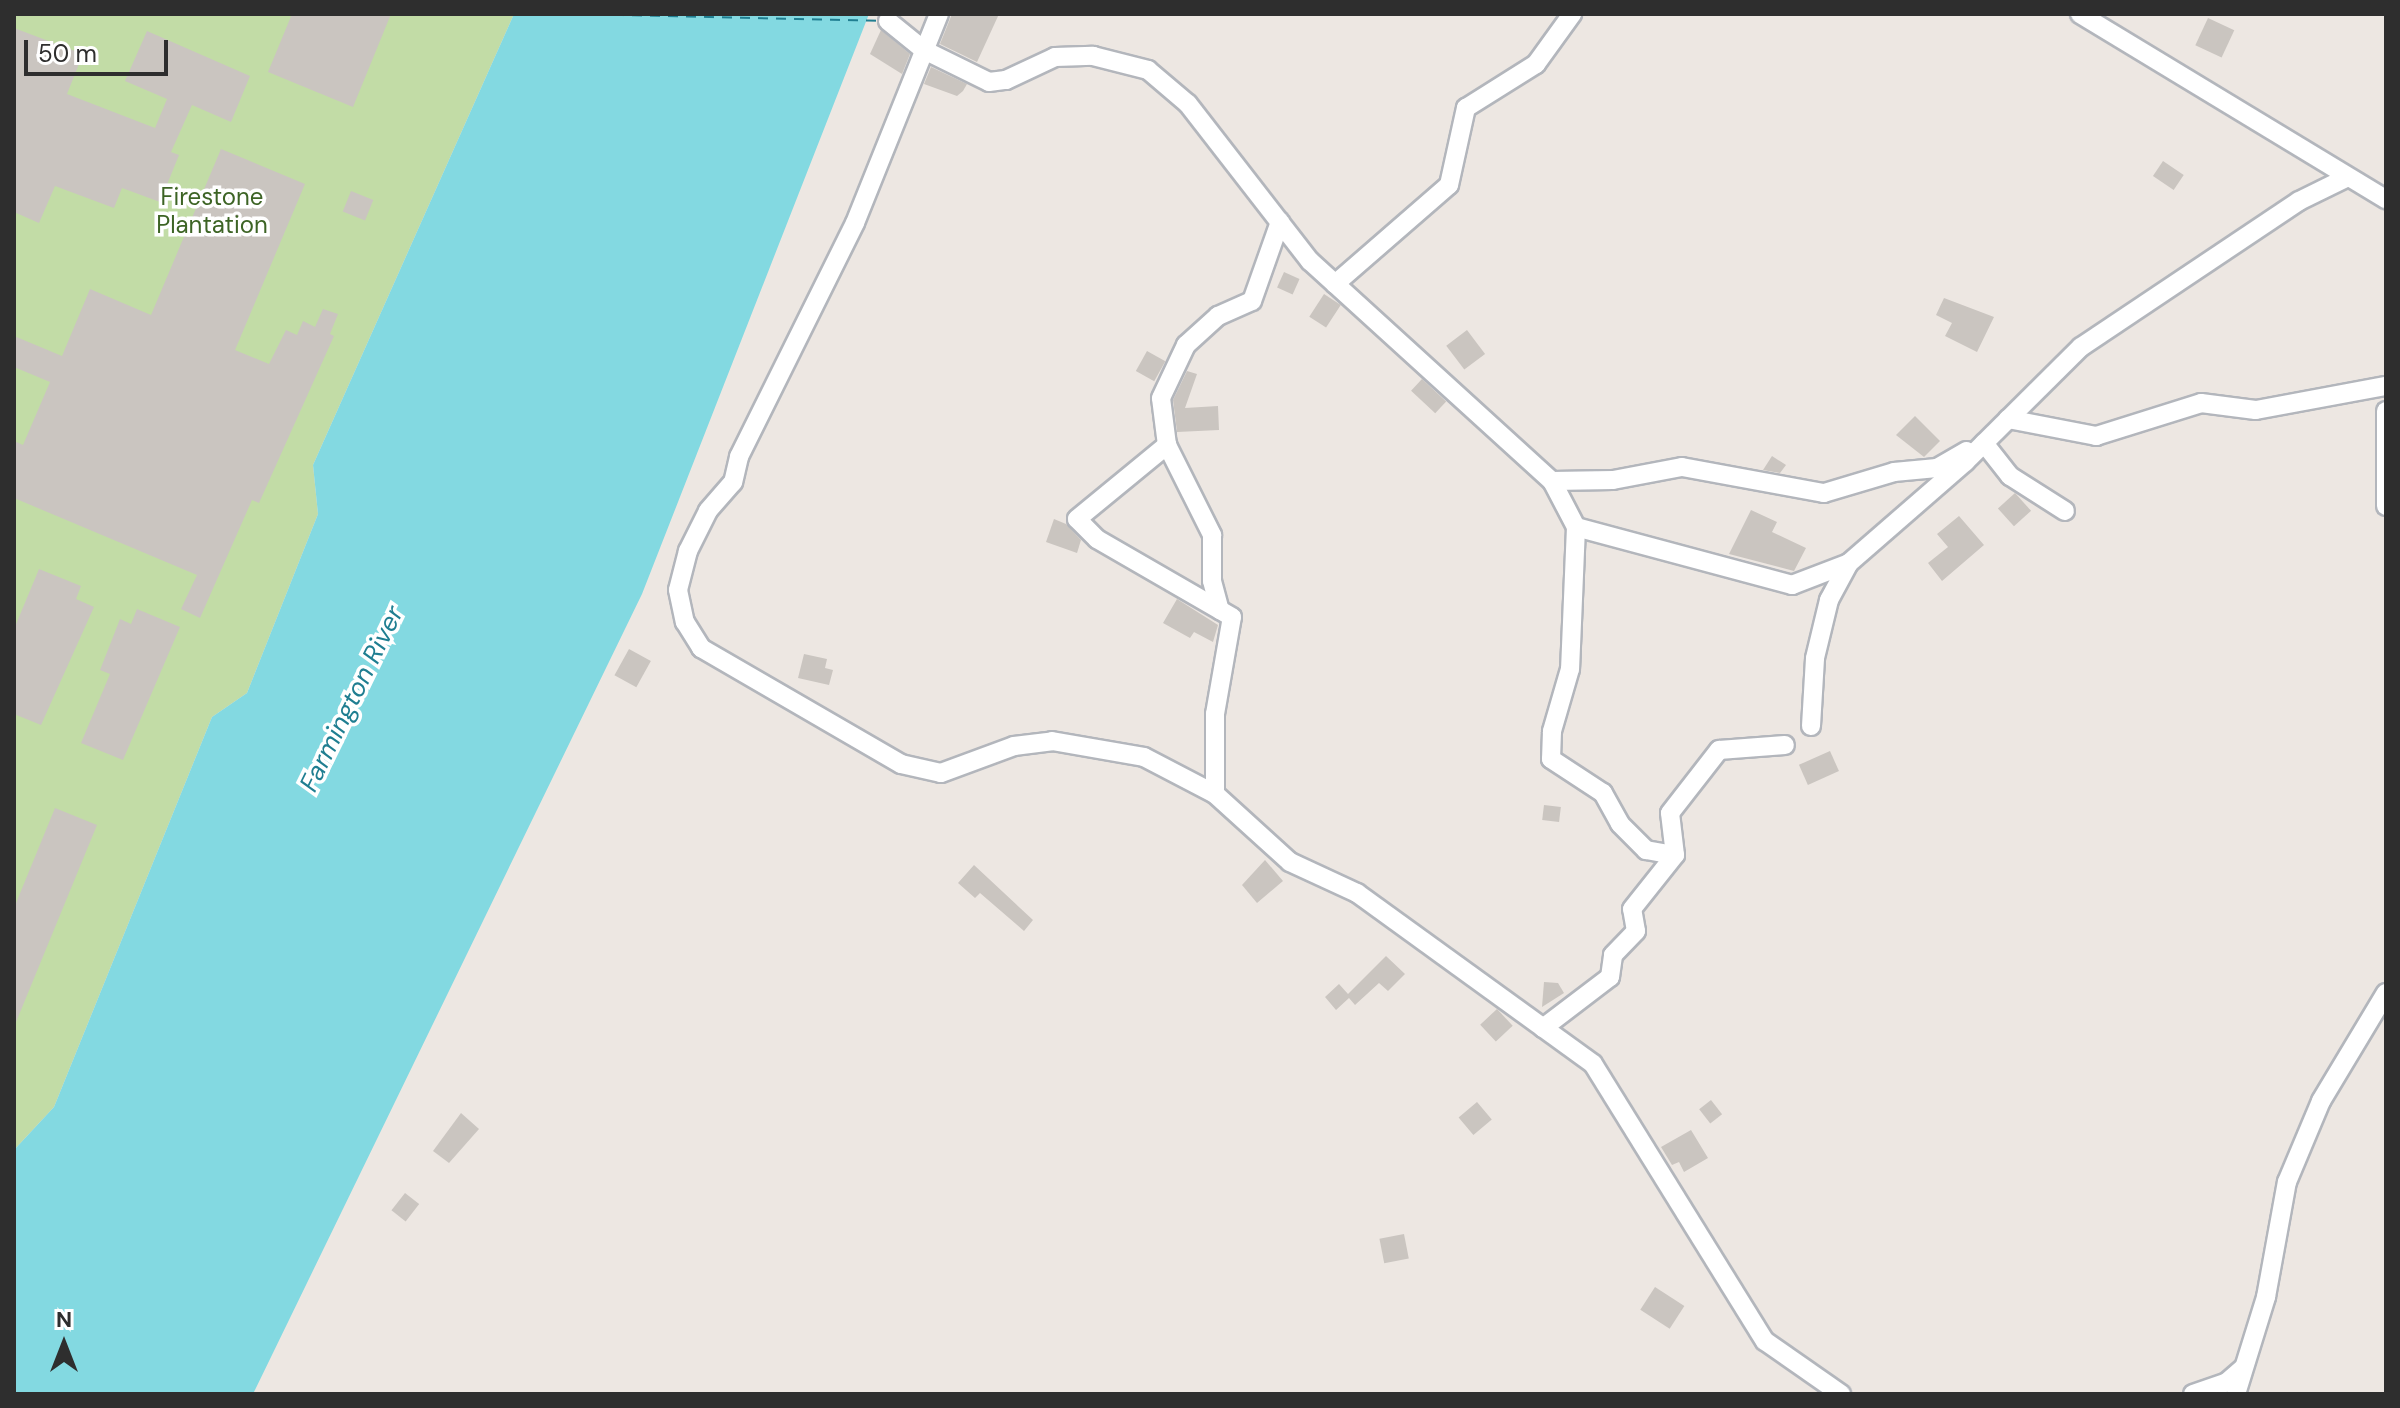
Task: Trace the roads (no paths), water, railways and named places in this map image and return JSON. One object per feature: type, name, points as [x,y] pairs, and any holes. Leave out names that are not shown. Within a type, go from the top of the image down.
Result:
[{"type":"street","points":[[939,14],[855,223],[739,457],[733,482],[708,511],[688,551],[678,590],[685,622],[701,648],[901,764],[941,773],[1014,746],[1052,741],[1144,757],[1215,794],[1290,862],[1357,893],[1593,1064],[1765,1341],[1841,1394]]},
{"type":"street","points":[[1335,284],[1449,185],[1466,108],[1536,64],[1572,14]]},
{"type":"street","points":[[2080,14],[2346,178],[2386,199]]},
{"type":"street","points":[[888,21],[924,50],[989,82],[1006,80],[1055,57],[1093,56],[1148,70],[1188,104],[1280,222],[1335,284],[1552,481],[1576,527],[1570,669],[1552,731],[1551,759],[1603,793],[1620,824],[1646,850],[1675,855]]},
{"type":"street","points":[[1811,726],[1815,658],[1829,600],[1849,563],[1980,447],[2081,347],[2299,201],[2346,178]]},
{"type":"street","points":[[1220,610],[1212,581],[1212,535],[1167,445],[1161,398],[1186,345],[1218,316],[1252,301],[1280,222]]},
{"type":"street","points":[[2008,419],[2096,436],[2201,403],[2256,410],[2386,386]]},
{"type":"street","points":[[2386,411],[2386,506]]},
{"type":"street","points":[[1167,445],[1077,519],[1097,539],[1232,617],[1215,714],[1215,794]]},
{"type":"street","points":[[1552,481],[1613,480],[1682,467],[1824,493],[1894,472],[1937,468],[1980,447]]},
{"type":"street","points":[[1980,447],[2010,476],[2065,511]]},
{"type":"street","points":[[1576,527],[1792,585],[1849,563]]},
{"type":"street","points":[[1543,1028],[1610,977],[1613,955],[1636,931],[1632,909],[1675,855],[1670,813],[1719,750],[1785,745]]},
{"type":"street","points":[[2236,1394],[2266,1297],[2287,1182],[2321,1101],[2386,993]]},
{"type":"street","points":[[2193,1394],[2227,1382],[2247,1365]]},
{"type":"water","name":"Farmington River","points":[[514,14],[869,14],[642,594],[253,1394],[14,1394],[14,1150],[54,1107],[212,717],[247,693],[318,514],[313,465]]},
{"type":"park label","name":"Firestone Plantation","points":[[212,211]]}]
